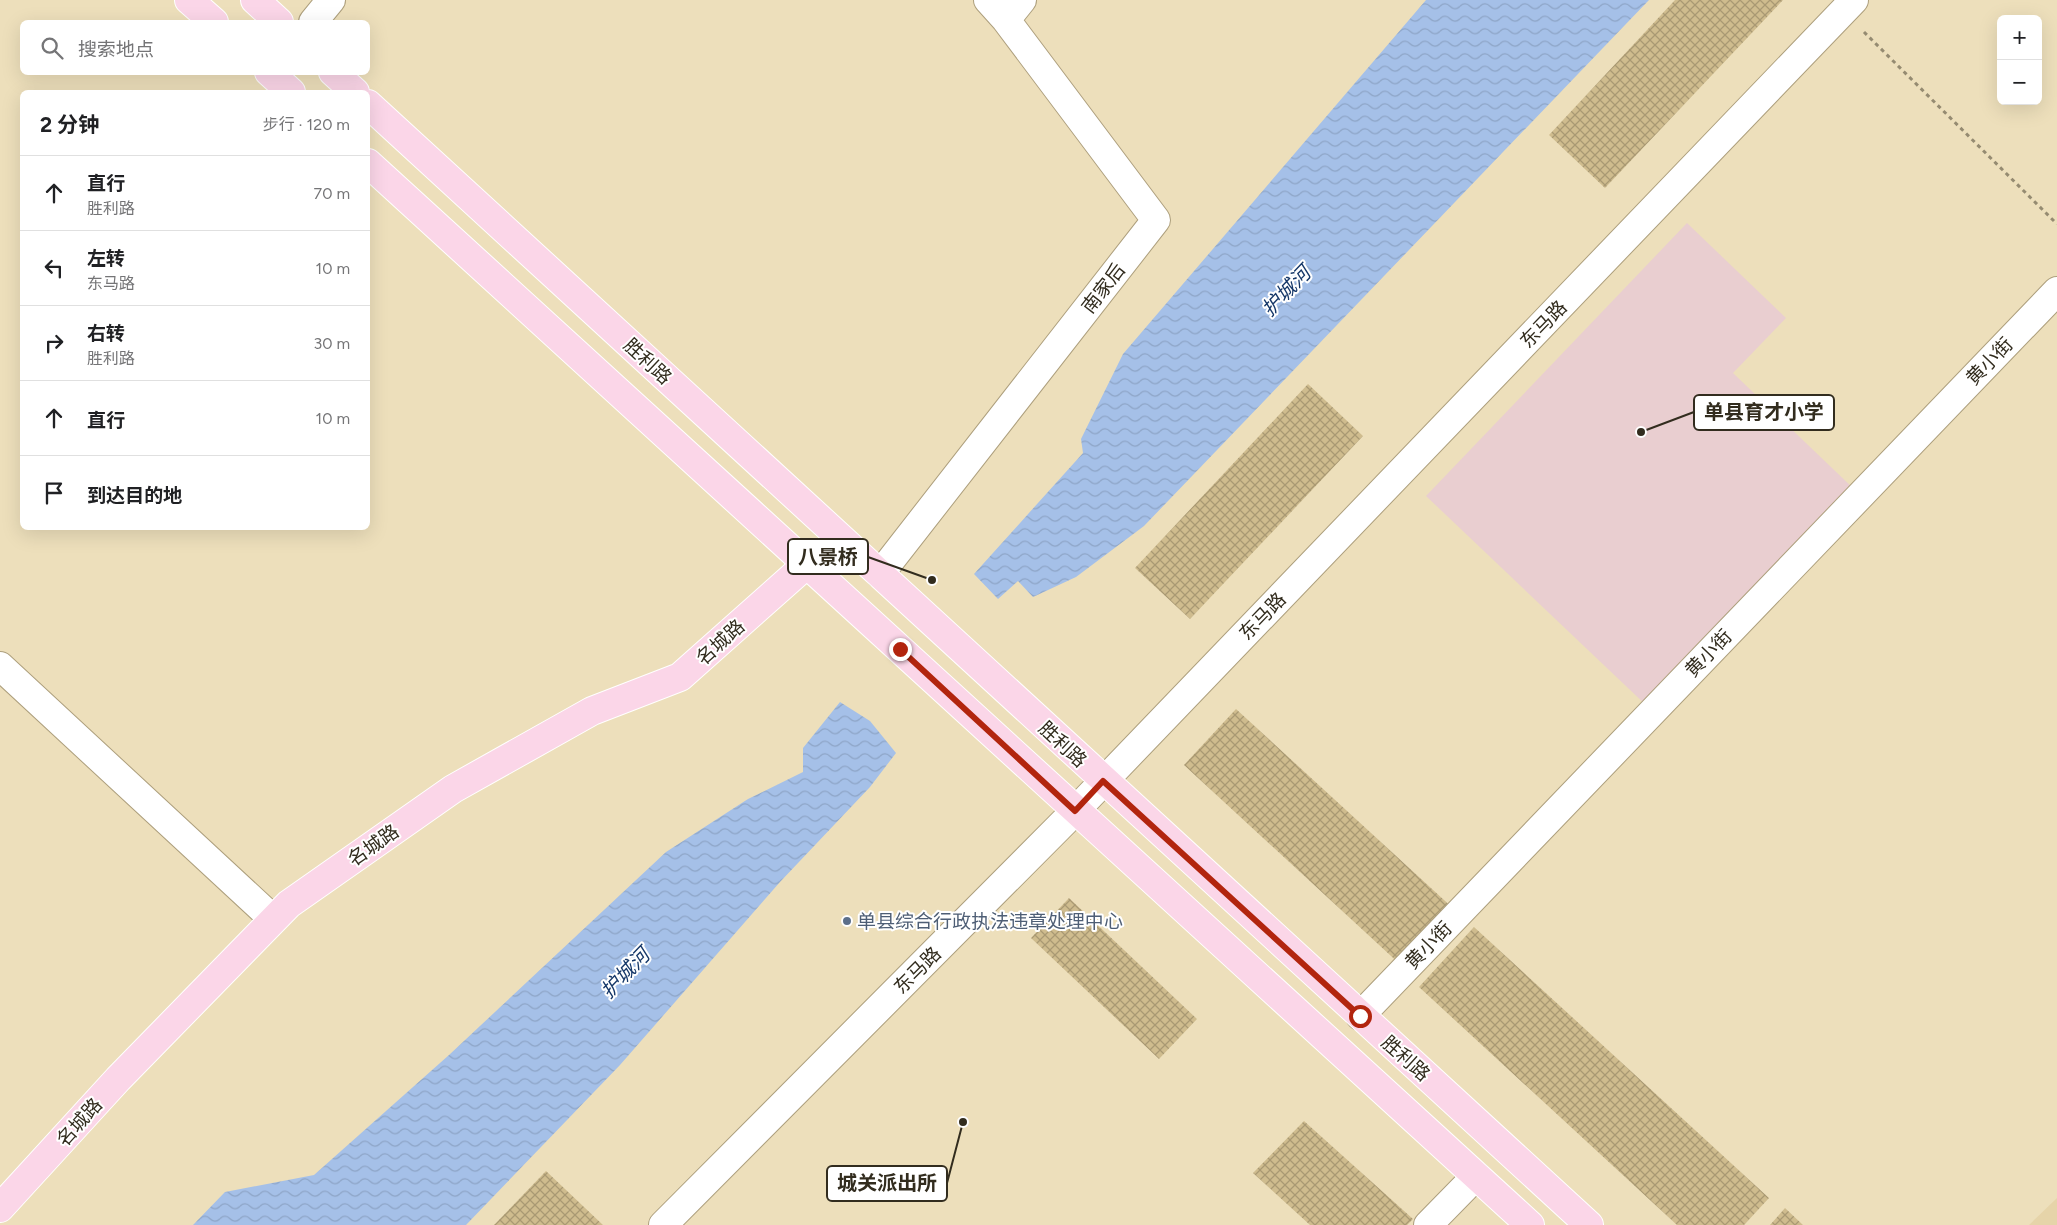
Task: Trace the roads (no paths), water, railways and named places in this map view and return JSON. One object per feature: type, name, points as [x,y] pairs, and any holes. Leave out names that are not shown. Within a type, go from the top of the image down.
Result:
[{"type":"main road","points":[[189,0],[212,20]]},
{"type":"main road","points":[[254,0],[277,20]]},
{"type":"main road","points":[[272,75],[288,90]]},
{"type":"main road","points":[[336,75],[353,90]]},
{"type":"main road","name":"胜利路","points":[[370,106],[1588,1225]]},
{"type":"main road","points":[[370,165],[1530,1225]]},
{"type":"main road","name":"名城路","points":[[0,1208],[118,1079],[289,904],[453,789],[592,711],[680,677],[807,564]]},
{"type":"street","points":[[315,20],[331,0]]},
{"type":"street","name":"东马路","points":[[663,1225],[1075,811],[1849,6]]},
{"type":"street","name":"南家后","points":[[880,574],[1156,220],[1005,7]]},
{"type":"street","name":"黄小街","points":[[1360,1016],[2057,291]]},
{"type":"street","points":[[0,666],[273,919]]},
{"type":"street","points":[[1428,1225],[1476,1176]]},
{"type":"water","name":"护城河","points":[[1426,0],[1649,0],[1144,526],[1076,577],[1033,597],[1018,581],[998,599],[974,574],[1083,453],[1081,439],[1123,354]]},
{"type":"water","name":"护城河","points":[[840,702],[870,721],[896,753],[870,787],[780,882],[620,1065],[466,1225],[193,1225],[225,1192],[314,1175],[449,1055],[666,852],[748,799],[803,772],[803,748]]},
{"type":"place","name":"单县育才小学","points":[[1641,432]]},
{"type":"place","name":"八景桥","points":[[932,580]]},
{"type":"place","name":"单县综合行政执法违章处理中心","points":[[847,921]]},
{"type":"place","name":"城关派出所","points":[[963,1122]]}]
